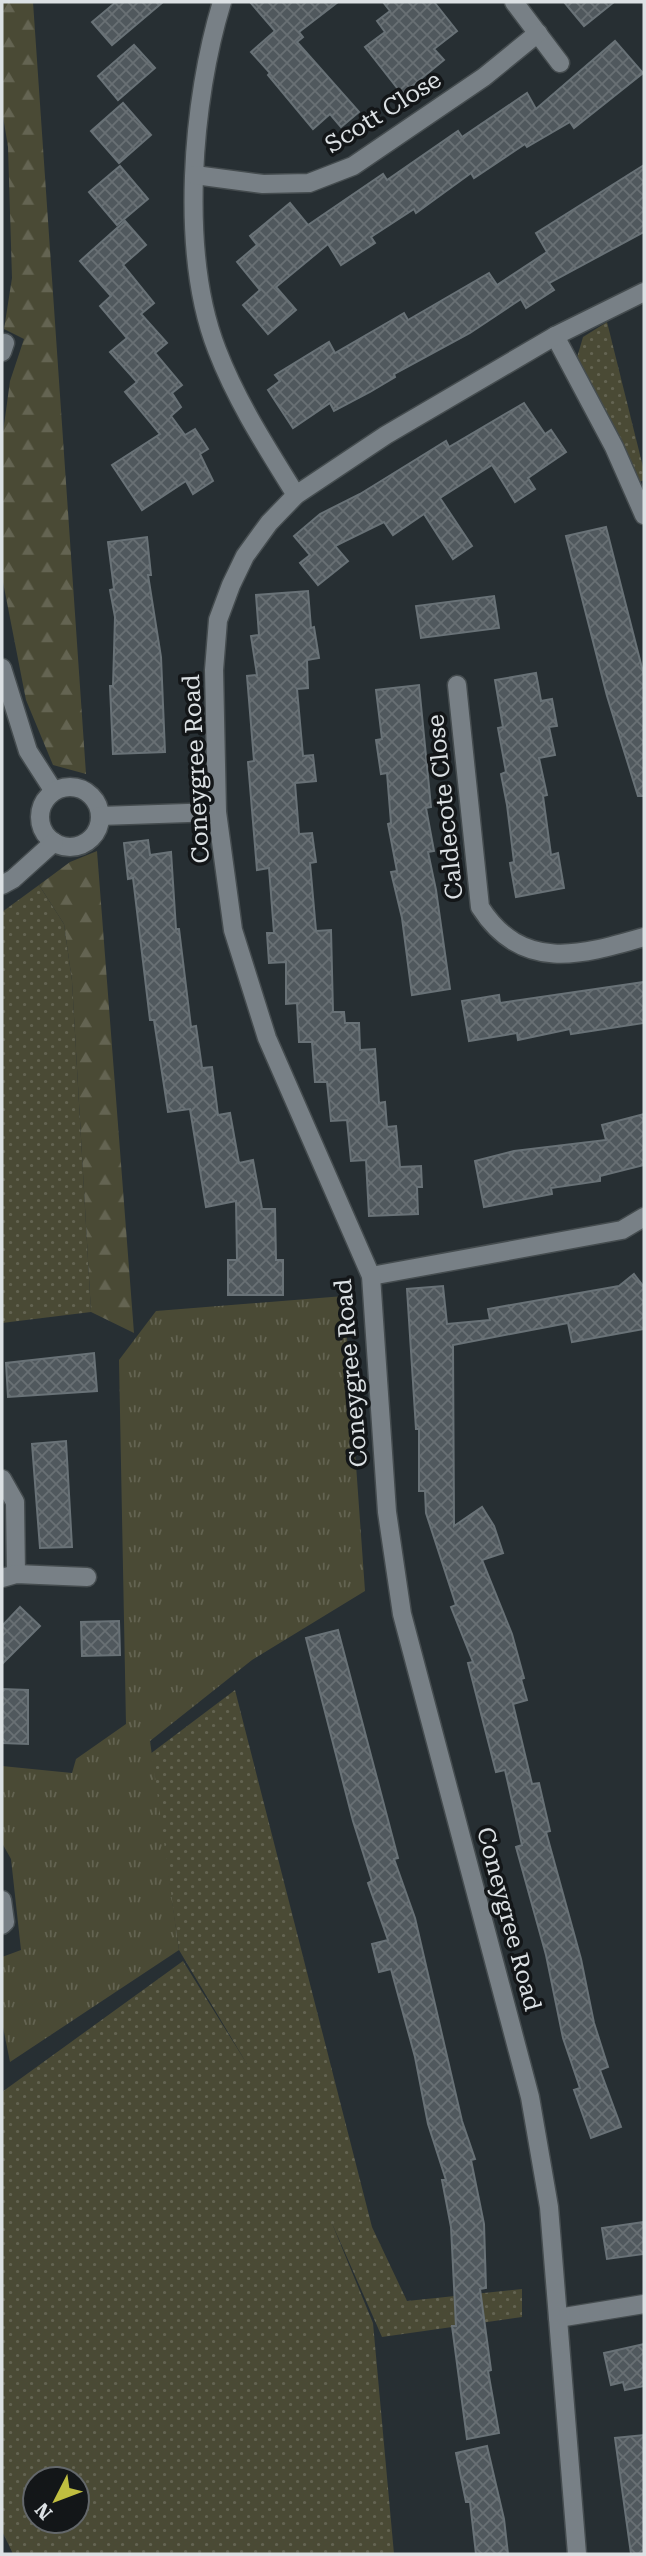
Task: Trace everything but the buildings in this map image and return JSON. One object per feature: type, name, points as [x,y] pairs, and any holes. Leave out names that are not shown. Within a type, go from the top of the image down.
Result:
[{"type":"street","points":[[222,2],[208,48],[199,103],[195,175],[197,265],[216,347],[241,404],[296,495]]},
{"type":"street","points":[[514,2],[560,63]]},
{"type":"street","name":"Scott Close","points":[[195,175],[263,184],[309,183],[353,166],[484,77],[538,33]]},
{"type":"street","name":"Coneygree Road","points":[[577,2554],[549,2207],[530,2096],[402,1614],[394,1575],[371,1276],[267,1038],[233,929],[217,812],[214,670],[218,620],[245,556],[269,523],[296,495],[387,435],[555,336],[644,292]]},
{"type":"street","points":[[555,336],[614,447],[644,515]]},
{"type":"street","points":[[2,668],[28,751],[53,790]]},
{"type":"street","name":"Caldecote Close","points":[[457,685],[480,907],[489,921],[523,947],[556,956],[589,953],[644,937]]},
{"type":"street","points":[[68,786],[93,796],[100,816],[95,833],[81,846],[54,842],[46,835],[39,818],[42,804],[53,790],[68,786]]},
{"type":"street","points":[[100,816],[217,812]]},
{"type":"street","points":[[2,885],[13,879],[54,842]]},
{"type":"street","points":[[371,1276],[622,1230],[644,1217]]},
{"type":"street","points":[[2,1479],[15,1502],[9,1576],[88,1577]]},
{"type":"street","points":[[2,1900],[5,1922],[2,1925]]},
{"type":"street","points":[[558,2318],[644,2304]]},
{"type":"green space","points":[[2,2],[33,2],[86,774],[53,765],[26,700],[2,577],[2,440],[10,381],[24,339],[4,329],[12,278],[8,147],[2,110]]},
{"type":"green space","points":[[607,322],[644,471],[644,480],[637,483],[576,361],[583,337]]},
{"type":"green space","points":[[97,851],[134,1333],[91,1312],[72,981],[64,924],[39,885],[70,862]]},
{"type":"green space","points":[[39,885],[64,924],[72,981],[91,1312],[2,1323],[2,912]]},
{"type":"green space","points":[[344,1296],[365,1591],[252,1660],[150,1741],[179,1950],[10,2062],[2,2022],[2,1957],[21,1950],[11,1859],[2,1843],[2,1766],[72,1773],[76,1759],[126,1724],[119,1360],[156,1311]]},
{"type":"green space","points":[[235,1690],[372,2227],[407,2301],[522,2289],[522,2317],[382,2337],[331,2221],[373,2323],[394,2554],[13,2554],[2,2531],[2,2092],[183,1961],[247,2064],[179,1950],[150,1754]]}]
